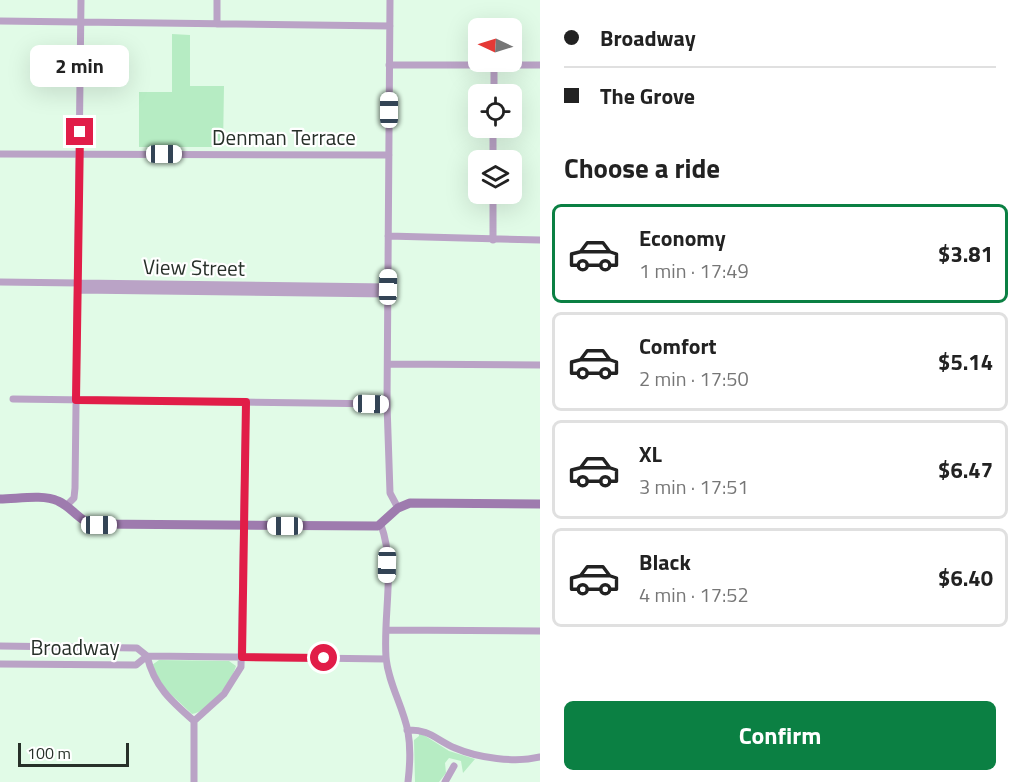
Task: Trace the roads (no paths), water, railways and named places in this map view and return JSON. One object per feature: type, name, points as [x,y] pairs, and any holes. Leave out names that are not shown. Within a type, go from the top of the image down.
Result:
[{"type":"street","points":[[66,506],[74,498],[75,488],[81,0]]},
{"type":"street","points":[[217,0],[217,24]]},
{"type":"street","points":[[390,0],[387,404],[390,493],[398,508]]},
{"type":"street","points":[[0,21],[390,26]]},
{"type":"street","points":[[389,65],[468,65]]},
{"type":"street","points":[[522,65],[540,65]]},
{"type":"street","name":"Denman Terrace","points":[[0,154],[389,155]]},
{"type":"street","points":[[493,204],[493,240]]},
{"type":"street","points":[[388,236],[540,240]]},
{"type":"street","name":"View Street","points":[[0,282],[78,287],[388,291]]},
{"type":"street","points":[[388,364],[540,365]]},
{"type":"street","points":[[13,399],[387,404]]},
{"type":"street","points":[[194,782],[194,721],[224,694],[241,667],[246,402]]},
{"type":"street","points":[[0,499],[52,499],[66,506],[77,517],[94,525],[381,525],[398,508],[416,503],[540,504]]},
{"type":"street","points":[[381,525],[387,543],[386,659],[407,730],[411,756],[408,782]]},
{"type":"street","points":[[386,630],[540,631]]},
{"type":"street","name":"Broadway","points":[[0,646],[137,648],[147,656],[386,659]]},
{"type":"street","points":[[147,656],[151,671],[164,695],[194,721]]},
{"type":"street","name":"Broadway","points":[[0,664],[136,665],[147,656]]},
{"type":"street","points":[[407,730],[423,730],[455,748],[487,757],[540,757]]},
{"type":"street","points":[[445,782],[454,766]]}]
